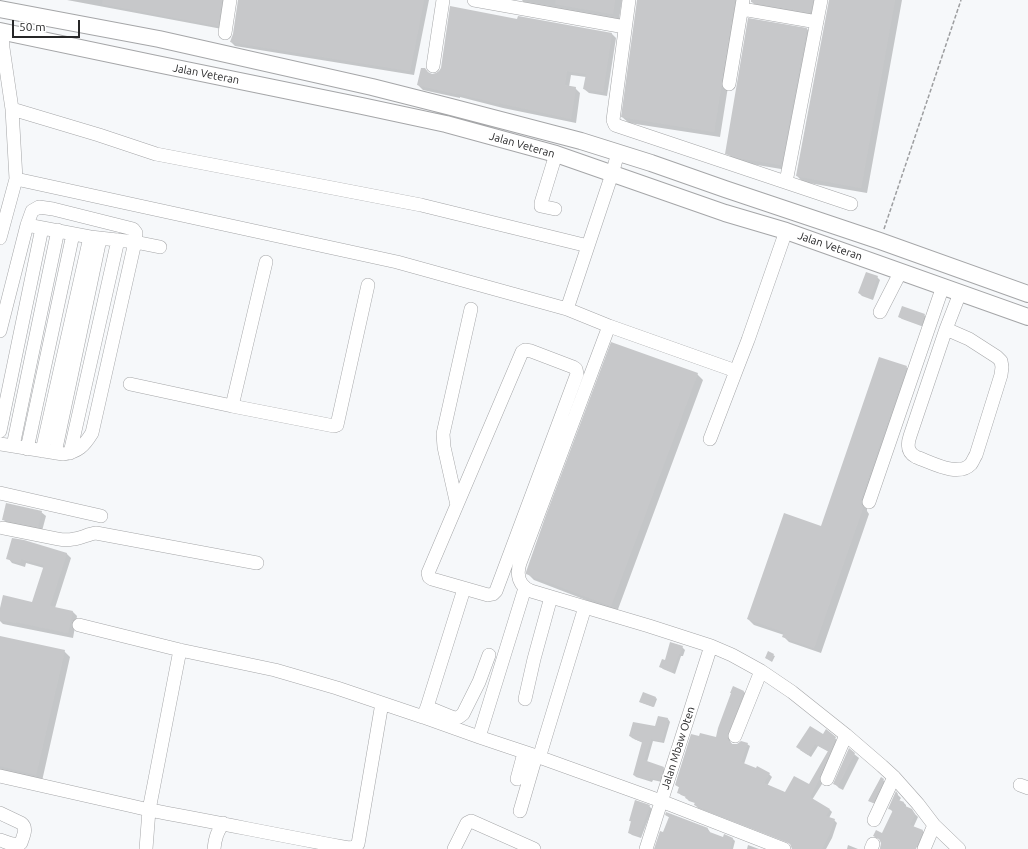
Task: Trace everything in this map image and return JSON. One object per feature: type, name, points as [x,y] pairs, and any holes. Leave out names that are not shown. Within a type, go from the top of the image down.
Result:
[{"type":"main road","name":"Jalan Veteran","points":[[0,9],[159,39],[451,107],[581,141],[880,240],[1028,294]]},
{"type":"main road","name":"Jalan Veteran","points":[[1,31],[439,122],[556,154],[725,212],[786,231],[1028,317]]},
{"type":"main road","points":[[152,63],[159,39]]},
{"type":"street","points":[[225,33],[230,0]]},
{"type":"street","points":[[432,66],[443,0]]},
{"type":"street","points":[[474,0],[513,3],[625,27]]},
{"type":"street","points":[[629,0],[613,120],[615,125],[851,204]]},
{"type":"street","points":[[786,182],[821,0]]},
{"type":"street","points":[[729,84],[743,5],[817,22]]},
{"type":"street","points":[[0,236],[16,179],[12,110],[1,31]]},
{"type":"street","points":[[12,110],[99,135],[156,154],[421,205],[588,246]]},
{"type":"street","points":[[567,309],[618,153]]},
{"type":"street","points":[[555,209],[541,206],[541,203],[556,154]]},
{"type":"street","points":[[16,179],[397,262],[567,309],[609,326],[736,371]]},
{"type":"street","points":[[0,331],[27,225],[32,211],[39,207],[53,209],[134,229],[136,233],[135,242],[92,433],[84,445],[76,451],[63,454],[6,445],[58,230]]},
{"type":"street","points":[[27,225],[95,238],[135,242],[160,247]]},
{"type":"street","points":[[0,431],[42,228]]},
{"type":"street","points":[[710,439],[748,340],[786,231]]},
{"type":"street","points":[[27,449],[73,234]]},
{"type":"street","points":[[49,452],[95,238]]},
{"type":"street","points":[[70,453],[118,240]]},
{"type":"street","points":[[232,406],[266,262]]},
{"type":"street","points":[[880,312],[900,271]]},
{"type":"street","points":[[130,384],[232,406],[334,426],[337,425],[368,285]]},
{"type":"street","points":[[869,502],[943,286]]},
{"type":"street","points":[[946,329],[969,339],[997,357],[1002,367],[1001,375],[976,455],[971,464],[957,470],[916,457],[909,451],[908,446],[946,329],[960,293]]},
{"type":"street","points":[[457,505],[444,447],[443,434],[471,309]]},
{"type":"street","points":[[479,738],[523,592],[519,580],[518,570],[609,326]]},
{"type":"street","points":[[525,350],[532,351],[576,369],[577,374],[496,591],[488,596],[429,577],[428,573],[457,505],[522,352],[525,350]]},
{"type":"street","points":[[0,493],[101,516]]},
{"type":"street","points":[[1,532],[67,540],[73,540],[96,533],[257,563]]},
{"type":"street","points":[[425,712],[464,588]]},
{"type":"street","points":[[523,592],[552,597],[583,612],[656,628],[711,646],[732,655],[761,671],[792,692],[893,781],[918,804],[933,829],[959,849]]},
{"type":"street","points":[[526,699],[534,659],[552,597]]},
{"type":"street","points":[[520,811],[533,755],[583,612]]},
{"type":"street","points":[[79,625],[180,650],[275,670],[338,688],[382,703],[454,718],[463,714],[479,682],[488,655]]},
{"type":"street","name":"Jalan Mbaw Oten","points":[[646,849],[711,646]]},
{"type":"street","points":[[146,849],[149,810],[180,650]]},
{"type":"street","points":[[735,736],[761,671]]},
{"type":"street","points":[[0,776],[149,810],[349,848],[356,847],[358,844],[382,703]]},
{"type":"street","points":[[425,712],[479,738],[533,755],[661,801],[782,849]]},
{"type":"street","points":[[827,780],[845,738]]},
{"type":"street","points":[[517,780],[533,755]]},
{"type":"street","points":[[874,820],[893,781]]},
{"type":"street","points":[[0,813],[22,823],[25,829],[21,843],[19,844],[0,840]]},
{"type":"street","points":[[454,849],[467,823],[471,821],[534,849]]},
{"type":"street","points":[[214,849],[215,840],[223,823]]},
{"type":"street","points":[[924,849],[933,829]]},
{"type":"path","points":[[880,240],[961,0]]},
{"type":"building","points":[[103,0],[222,0],[218,26],[102,4]]},
{"type":"building","points":[[238,0],[424,0],[410,71],[230,42],[233,34]]},
{"type":"building","points":[[556,0],[615,0],[613,14],[555,4]]},
{"type":"building","points":[[637,0],[735,0],[714,132],[621,117]]},
{"type":"building","points":[[751,0],[813,0],[810,13],[751,2]]},
{"type":"building","points":[[829,0],[895,0],[861,188],[796,176]]},
{"type":"building","points":[[450,6],[517,19],[518,16],[612,33],[603,92],[583,89],[586,74],[567,71],[565,85],[576,87],[571,119],[417,85],[421,68],[425,68],[432,74],[439,71],[441,68]]},
{"type":"building","points":[[748,18],[807,28],[781,165],[738,158],[725,154]]},
{"type":"building","points":[[866,272],[878,276],[870,298],[858,293]]},
{"type":"building","points":[[902,306],[925,314],[921,325],[898,317]]},
{"type":"building","points":[[611,342],[698,373],[611,606],[526,574],[526,572]]},
{"type":"building","points":[[879,357],[907,366],[861,499],[863,508],[814,648],[782,637],[784,632],[747,619],[784,513],[821,526]]},
{"type":"building","points":[[6,503],[42,511],[38,527],[2,520]]},
{"type":"building","points":[[12,538],[24,540],[67,553],[50,606],[73,611],[68,633],[0,620],[0,608],[3,595],[32,602],[44,565],[21,559],[20,563],[6,559]]},
{"type":"building","points":[[0,636],[65,650],[36,775],[0,766]]},
{"type":"building","points":[[670,642],[683,646],[672,672],[659,667],[662,659],[665,660]]},
{"type":"building","points":[[768,651],[774,654],[771,661],[765,658]]},
{"type":"building","points":[[733,686],[744,691],[727,738],[732,744],[737,744],[741,741],[748,743],[741,762],[756,768],[757,766],[770,773],[764,783],[785,792],[794,776],[809,784],[828,751],[815,744],[808,755],[796,747],[810,726],[823,734],[826,729],[836,737],[819,780],[810,797],[830,809],[826,816],[835,819],[822,849],[792,849],[790,844],[787,842],[694,805],[695,802],[685,798],[686,796],[677,793],[679,787],[675,785],[691,734],[699,736],[700,733],[716,737]]},
{"type":"building","points":[[643,692],[656,697],[653,707],[639,702]]},
{"type":"building","points":[[658,716],[668,718],[666,730],[665,729],[662,741],[651,739],[644,760],[664,767],[660,780],[650,778],[650,780],[633,775],[642,742],[629,736],[633,722],[655,726]]},
{"type":"building","points":[[849,748],[855,753],[838,786],[833,784]]},
{"type":"building","points":[[881,777],[884,779],[873,803],[868,801]]},
{"type":"building","points":[[896,791],[898,794],[896,799],[904,802],[903,805],[912,809],[915,814],[910,825],[923,830],[916,849],[880,849],[881,843],[879,839],[873,836],[876,830],[882,833],[893,810],[888,809]]},
{"type":"building","points":[[635,800],[650,805],[639,836],[628,833],[631,821],[629,821]]},
{"type":"building","points":[[666,812],[708,828],[707,831],[723,837],[724,834],[733,838],[730,849],[654,849],[660,831],[663,832],[669,817],[665,815]]}]
